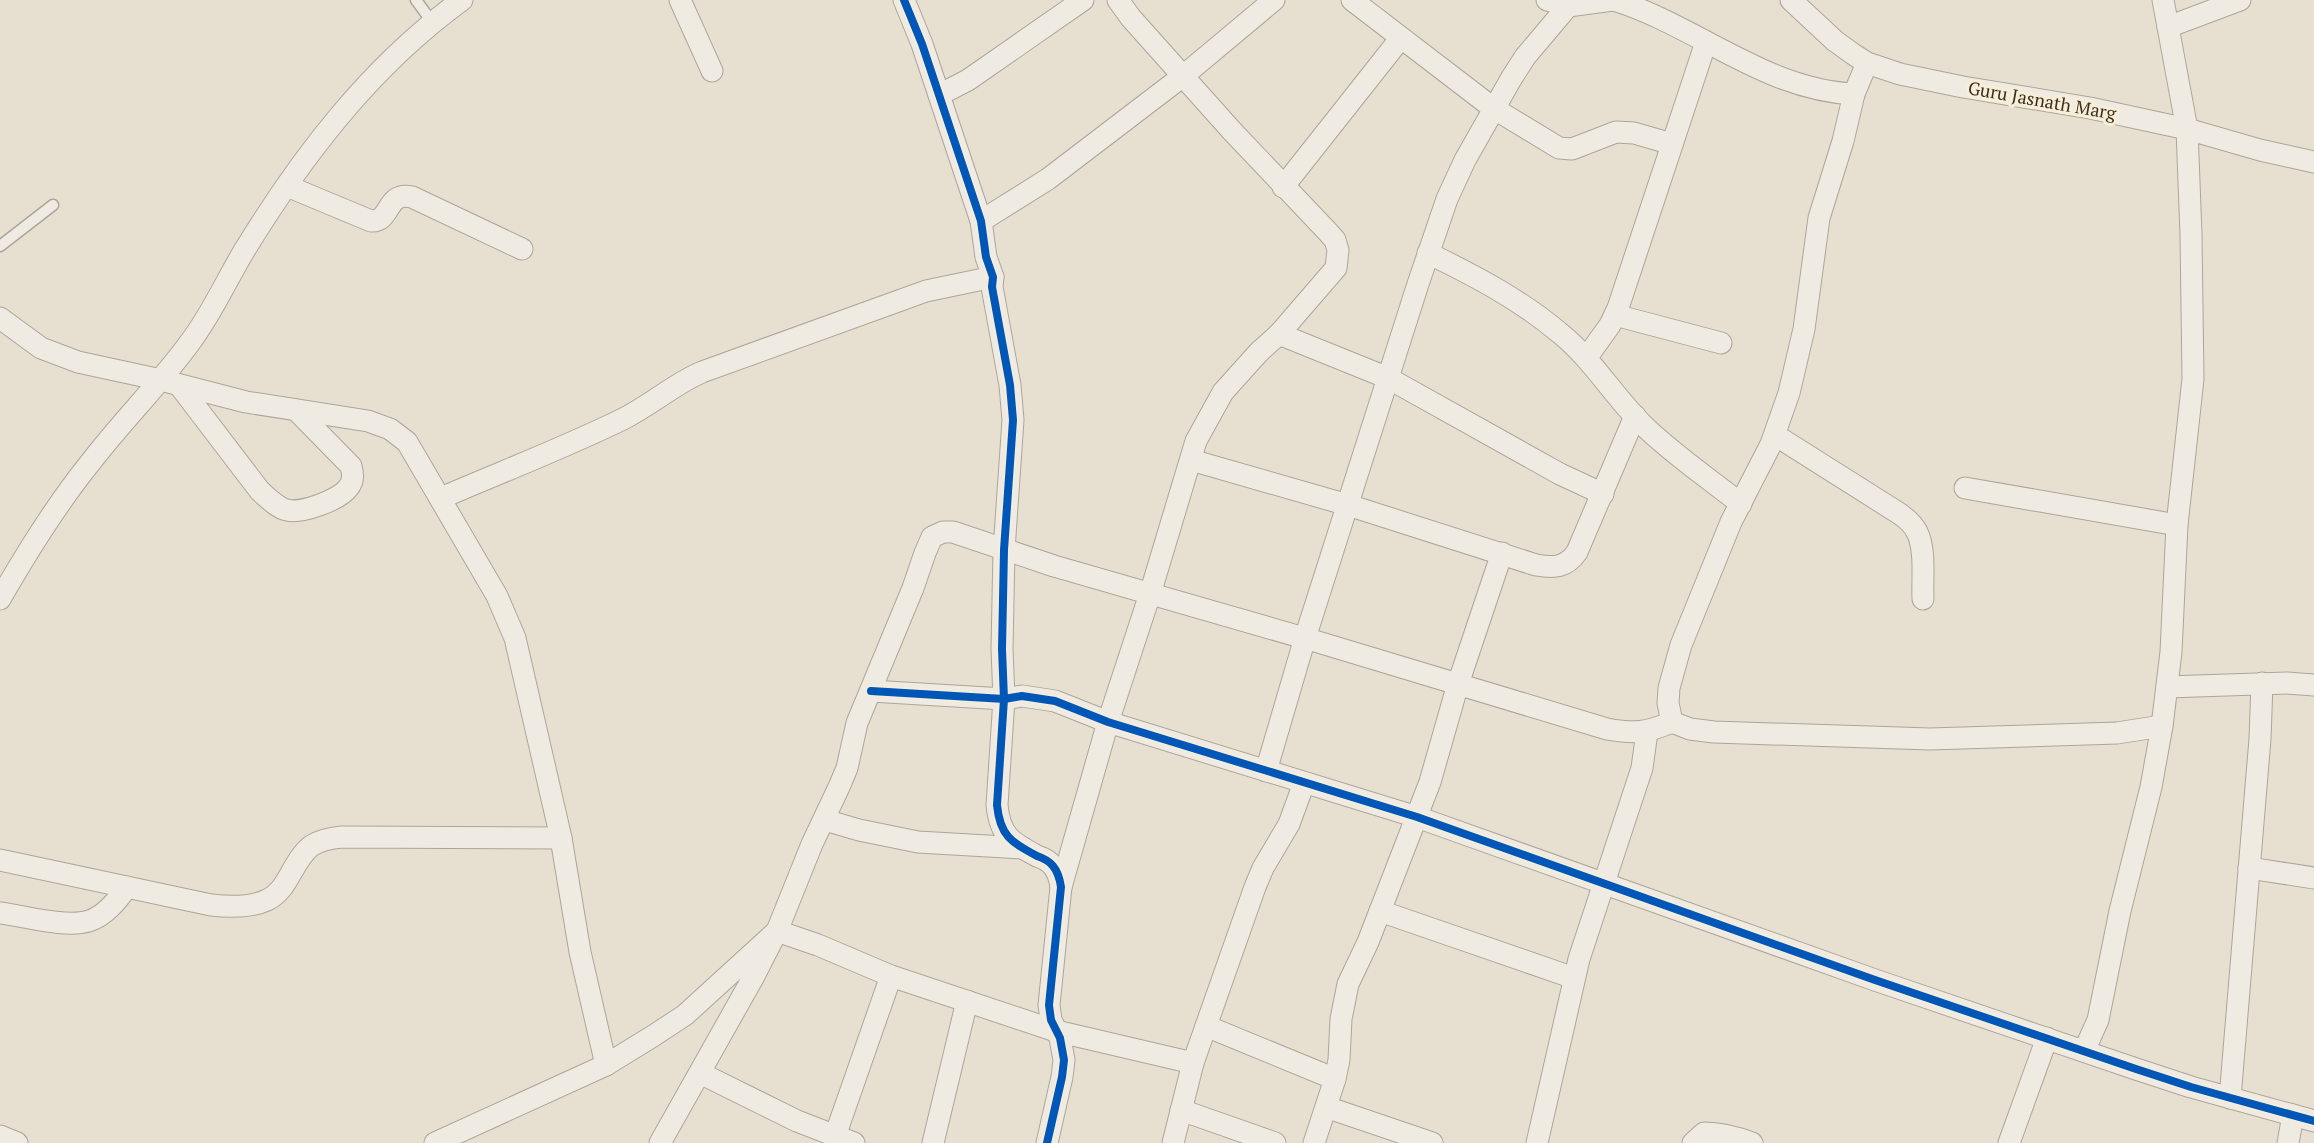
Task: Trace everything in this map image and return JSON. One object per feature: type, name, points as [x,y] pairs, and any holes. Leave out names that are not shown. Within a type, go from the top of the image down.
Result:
[{"type":"street","points":[[0,599],[33,543],[77,479],[170,382],[243,253],[334,121],[376,74],[432,22],[462,0]]},
{"type":"street","points":[[680,0],[712,70]]},
{"type":"street","points":[[904,0],[922,44],[981,221],[986,257],[993,277],[992,287],[1010,385],[1013,420],[1004,550],[1002,649],[1004,699],[997,782],[998,820],[1011,841],[1053,865],[1059,875],[1061,887]]},
{"type":"street","points":[[939,95],[968,80],[1083,0]]},
{"type":"street","points":[[1047,1143],[1064,1060],[1064,1052],[1051,1020],[1049,1005],[1061,887],[1108,722],[1150,594],[1196,441],[1223,392],[1258,352],[1279,334],[1336,268],[1338,250],[1335,240],[1328,231],[1283,187],[1182,76],[1118,0]]},
{"type":"street","points":[[981,221],[1048,178],[1182,76],[1274,0]]},
{"type":"street","points":[[1352,0],[1493,108],[1558,148],[1572,149],[1616,132],[1634,133],[1672,144]]},
{"type":"street","points":[[1547,0],[1576,3],[1614,0],[1655,15],[1775,76],[1816,90],[1854,94]]},
{"type":"street","name":"Guru Jasnath Marg","points":[[1791,0],[1834,41],[1867,63],[1900,74],[2090,108],[2187,129],[2260,150],[2314,162]]},
{"type":"street","points":[[2084,1051],[2098,1020],[2120,911],[2151,787],[2162,726],[2171,652],[2177,525],[2193,368],[2187,129],[2163,0]]},
{"type":"street","points":[[2168,27],[2240,0]]},
{"type":"street","points":[[1266,771],[1305,638],[1428,253],[1454,182],[1493,108],[1525,57],[1576,3]]},
{"type":"street","points":[[1283,187],[1401,39]]},
{"type":"street","points":[[1587,357],[1615,315],[1632,270],[1706,42]]},
{"type":"street","points":[[1672,722],[1668,702],[1669,688],[1681,645],[1731,522],[1774,435],[1789,393],[1804,329],[1819,218],[1843,141],[1854,94],[1867,63]]},
{"type":"street","points":[[288,186],[370,221],[377,221],[383,217],[398,197],[404,195],[412,197],[522,249]]},
{"type":"street","points":[[1428,253],[1486,282],[1533,313],[1587,357],[1635,416],[1667,446],[1741,504]]},
{"type":"street","points":[[441,498],[618,422],[702,372],[926,291],[993,277]]},
{"type":"street","points":[[1615,315],[1721,343]]},
{"type":"street","points":[[0,318],[41,348],[99,368],[170,382],[246,402],[368,421],[390,429],[407,442],[497,596],[516,638],[561,838],[580,952],[606,1065]]},
{"type":"street","points":[[1279,334],[1388,378],[1560,474],[1603,494]]},
{"type":"street","points":[[170,382],[260,491],[285,510],[302,511],[340,495],[349,488],[353,477],[351,466],[296,410]]},
{"type":"street","points":[[1191,460],[1348,505],[1547,567],[1561,567],[1571,561],[1577,552],[1635,416]]},
{"type":"street","points":[[1774,435],[1900,514],[1912,524],[1921,543],[1923,599]]},
{"type":"street","points":[[1965,488],[2177,525]]},
{"type":"street","points":[[660,1143],[777,931],[846,768],[857,723],[932,537],[943,532],[953,532],[1004,550],[1150,594],[1607,729],[1631,734],[1647,732],[1672,722],[1690,729],[1714,732],[1930,739],[2117,733],[2162,726]]},
{"type":"street","points":[[1314,1143],[1335,1079],[1339,1060],[1341,1019],[1348,984],[1380,911],[1430,782],[1458,684],[1502,553]]},
{"type":"street","points":[[2166,687],[2262,683],[2314,685]]},
{"type":"street","points":[[2230,1098],[2260,739],[2262,683]]},
{"type":"street","points":[[871,691],[1004,699],[1022,696],[1055,701],[1108,722],[1417,817],[2084,1051],[2230,1098],[2314,1121]]},
{"type":"street","points":[[1537,1143],[1575,978],[1642,768],[1647,732]]},
{"type":"street","points":[[1173,1143],[1193,1063],[1255,887],[1263,868],[1289,824],[1304,783]]},
{"type":"street","points":[[825,820],[859,831],[918,842],[1023,848]]},
{"type":"street","points":[[0,860],[211,905],[244,906],[267,900],[281,890],[301,856],[312,846],[326,839],[342,837],[561,838]]},
{"type":"street","points":[[2249,868],[2314,878]]},
{"type":"street","points":[[0,913],[56,921],[89,921],[114,905],[127,887]]},
{"type":"street","points":[[1380,911],[1575,978]]},
{"type":"street","points":[[777,931],[818,945],[891,976],[1056,1031],[1193,1063]]},
{"type":"street","points":[[435,1143],[606,1065],[685,1015],[777,931]]},
{"type":"street","points":[[700,1073],[797,1121],[844,1139],[891,976]]},
{"type":"street","points":[[933,1143],[967,1001]]},
{"type":"street","points":[[1206,1026],[1335,1079]]},
{"type":"street","points":[[2009,1143],[2047,1038]]},
{"type":"street","points":[[1326,1107],[1432,1143]]},
{"type":"street","points":[[1181,1110],[1275,1143]]},
{"type":"street","points":[[2288,1143],[2293,1115]]},
{"type":"street","points":[[1693,1143],[1704,1133],[1729,1135],[1752,1143]]},
{"type":"street","points":[[0,1136],[17,1143]]},
{"type":"lane","points":[[416,0],[432,22]]},
{"type":"lane","points":[[0,246],[53,205]]},
{"type":"cycle path","points":[[904,0],[922,44],[981,221],[986,257],[993,277],[992,287],[1010,385],[1013,420],[1004,550],[1002,649],[1004,699],[997,805],[1001,824],[1008,837],[1051,864],[1055,868],[1061,887],[1049,1005],[1051,1020],[1060,1038],[1064,1060],[1047,1143]]},
{"type":"cycle path","points":[[871,691],[1004,699],[1022,696],[1055,701],[1108,722],[1417,817],[1875,980],[2136,1069],[2191,1087],[2314,1121]]}]
